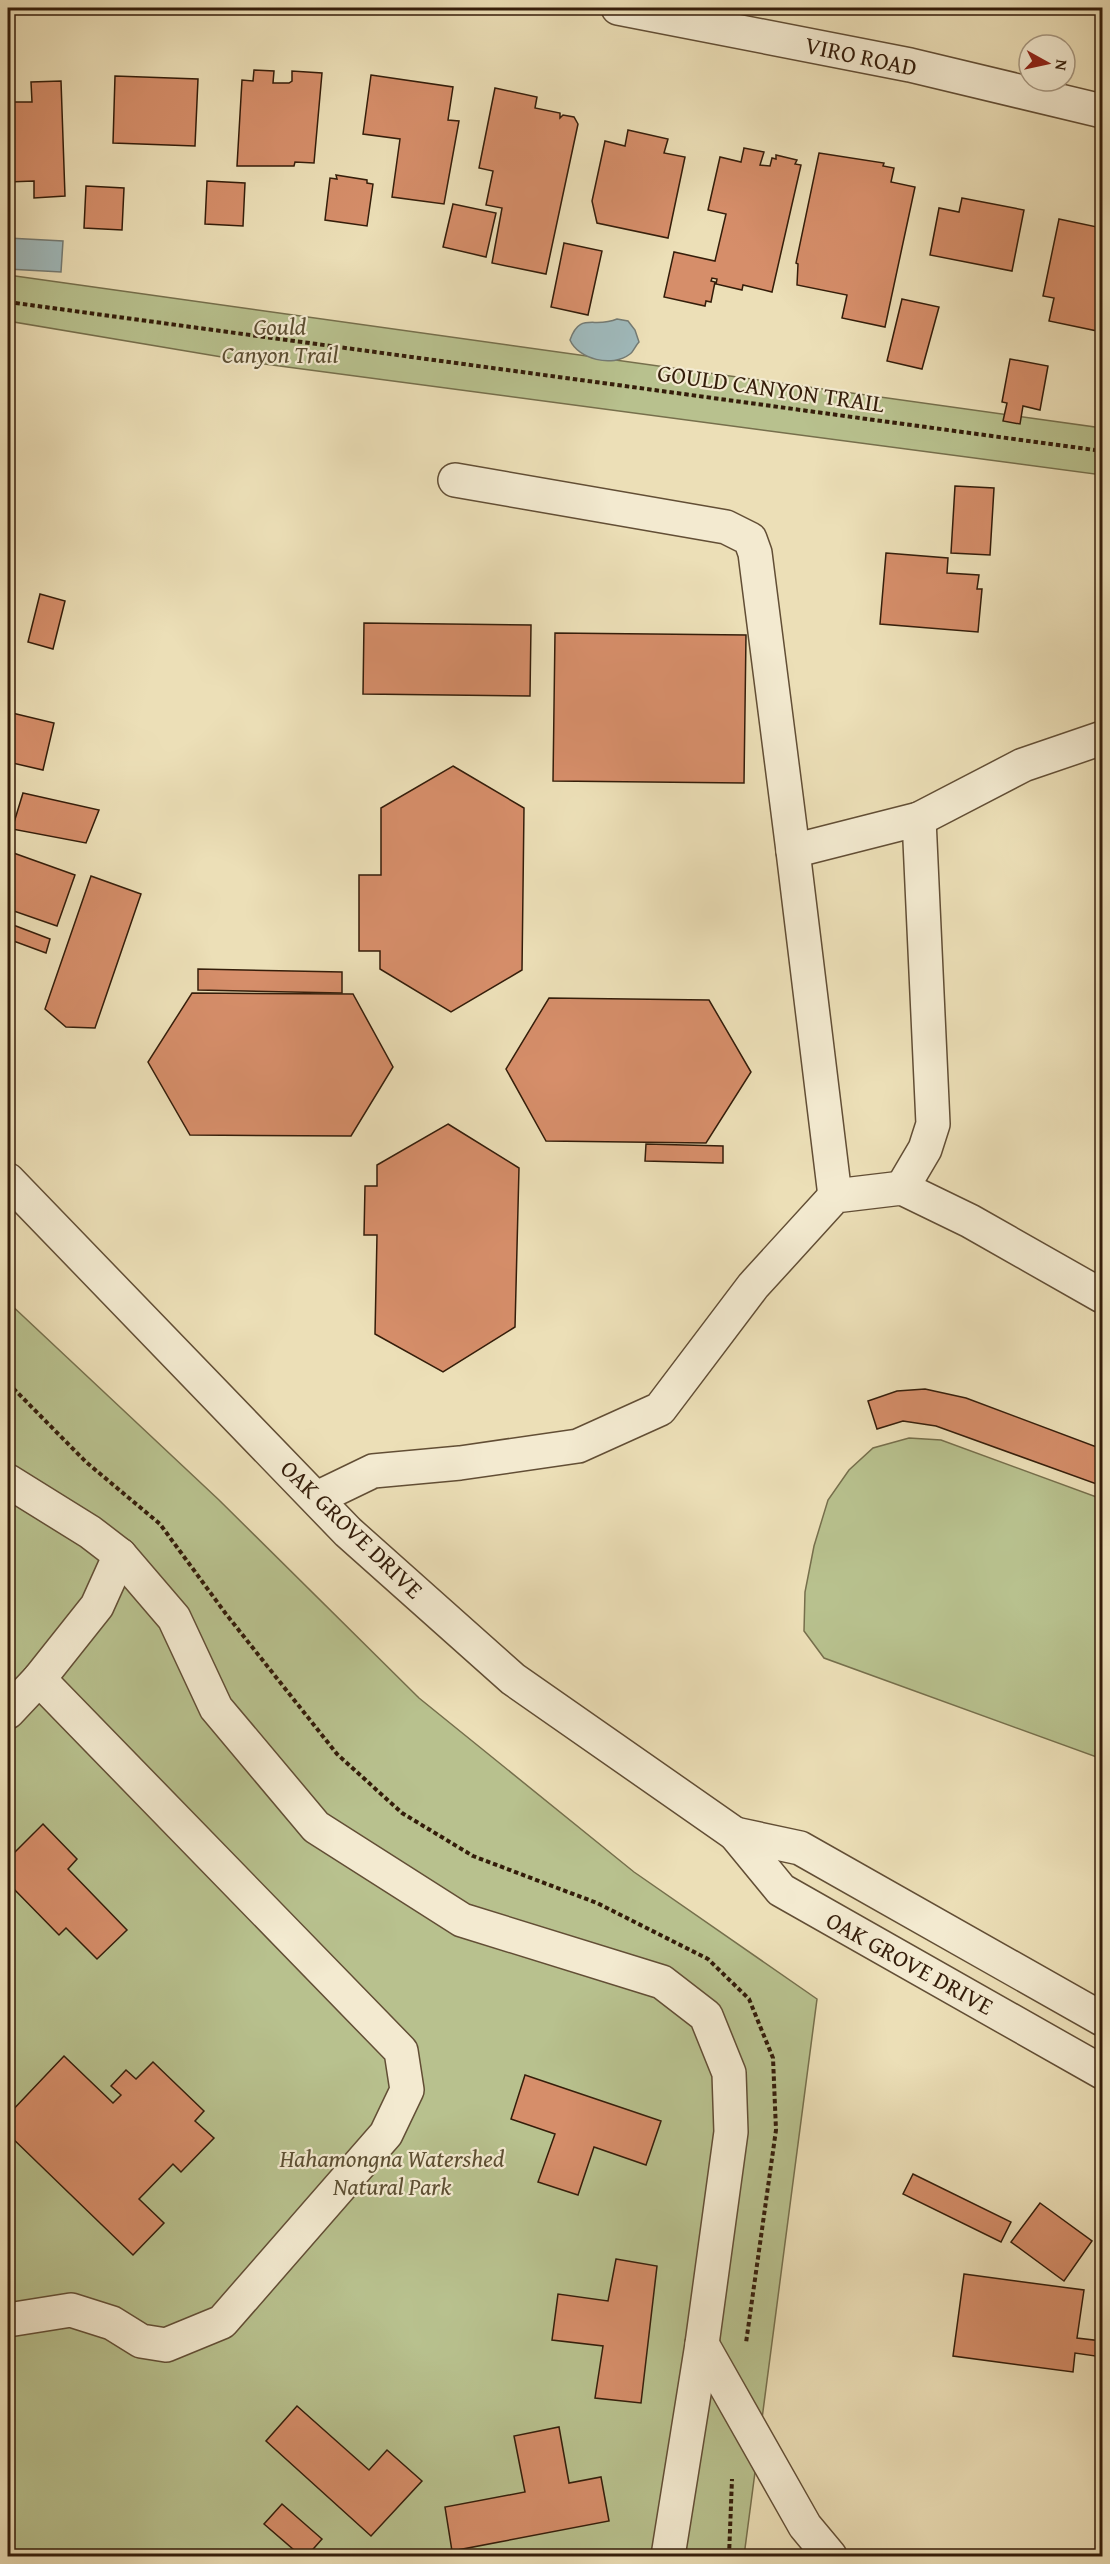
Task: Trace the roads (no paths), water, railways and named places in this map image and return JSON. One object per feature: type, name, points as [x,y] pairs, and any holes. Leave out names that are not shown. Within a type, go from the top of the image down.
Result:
[{"type":"street","name":"VIRO ROAD","points":[[618,8],[910,65],[1102,111]]},
{"type":"street","points":[[455,480],[726,526],[750,538],[755,553],[836,1196]]},
{"type":"street","points":[[793,851],[919,819],[1023,765],[1102,738]]},
{"type":"street","points":[[902,1188],[925,1149],[933,1124],[919,819]]},
{"type":"street","name":"OAK GROVE DRIVE","points":[[8,1180],[348,1532],[513,1679],[735,1834],[781,1890],[1102,2072]]},
{"type":"street","points":[[317,1498],[373,1471],[460,1463],[578,1446],[660,1409],[753,1286],[836,1196],[902,1188],[970,1221],[1102,1296]]},
{"type":"street","points":[[8,1481],[90,1532],[120,1555],[174,1618],[216,1708],[316,1827],[462,1920],[662,1982],[706,2016],[729,2073],[731,2132],[702,2344],[668,2556]]},
{"type":"street","points":[[8,1712],[39,1679],[97,1606],[120,1555]]},
{"type":"street","points":[[8,2320],[71,2310],[112,2323],[141,2341],[166,2345],[222,2322],[386,2134],[407,2090],[401,2051],[39,1679]]},
{"type":"street","name":"OAK GROVE DRIVE","points":[[735,1834],[800,1848],[1102,2019]]},
{"type":"street","points":[[702,2344],[805,2526],[830,2556]]},
{"type":"water","points":[[8,238],[63,241],[61,272],[8,269]]},
{"type":"water","points":[[617,319],[628,321],[635,330],[639,342],[631,353],[623,358],[605,361],[596,359],[580,352],[570,340],[574,331],[583,323],[609,322]]},
{"type":"park label","name":"Gould Canyon Trail","points":[[280,340]]},
{"type":"park label","name":"Hahamongna Watershed Natural Park","points":[[392,2172]]}]
